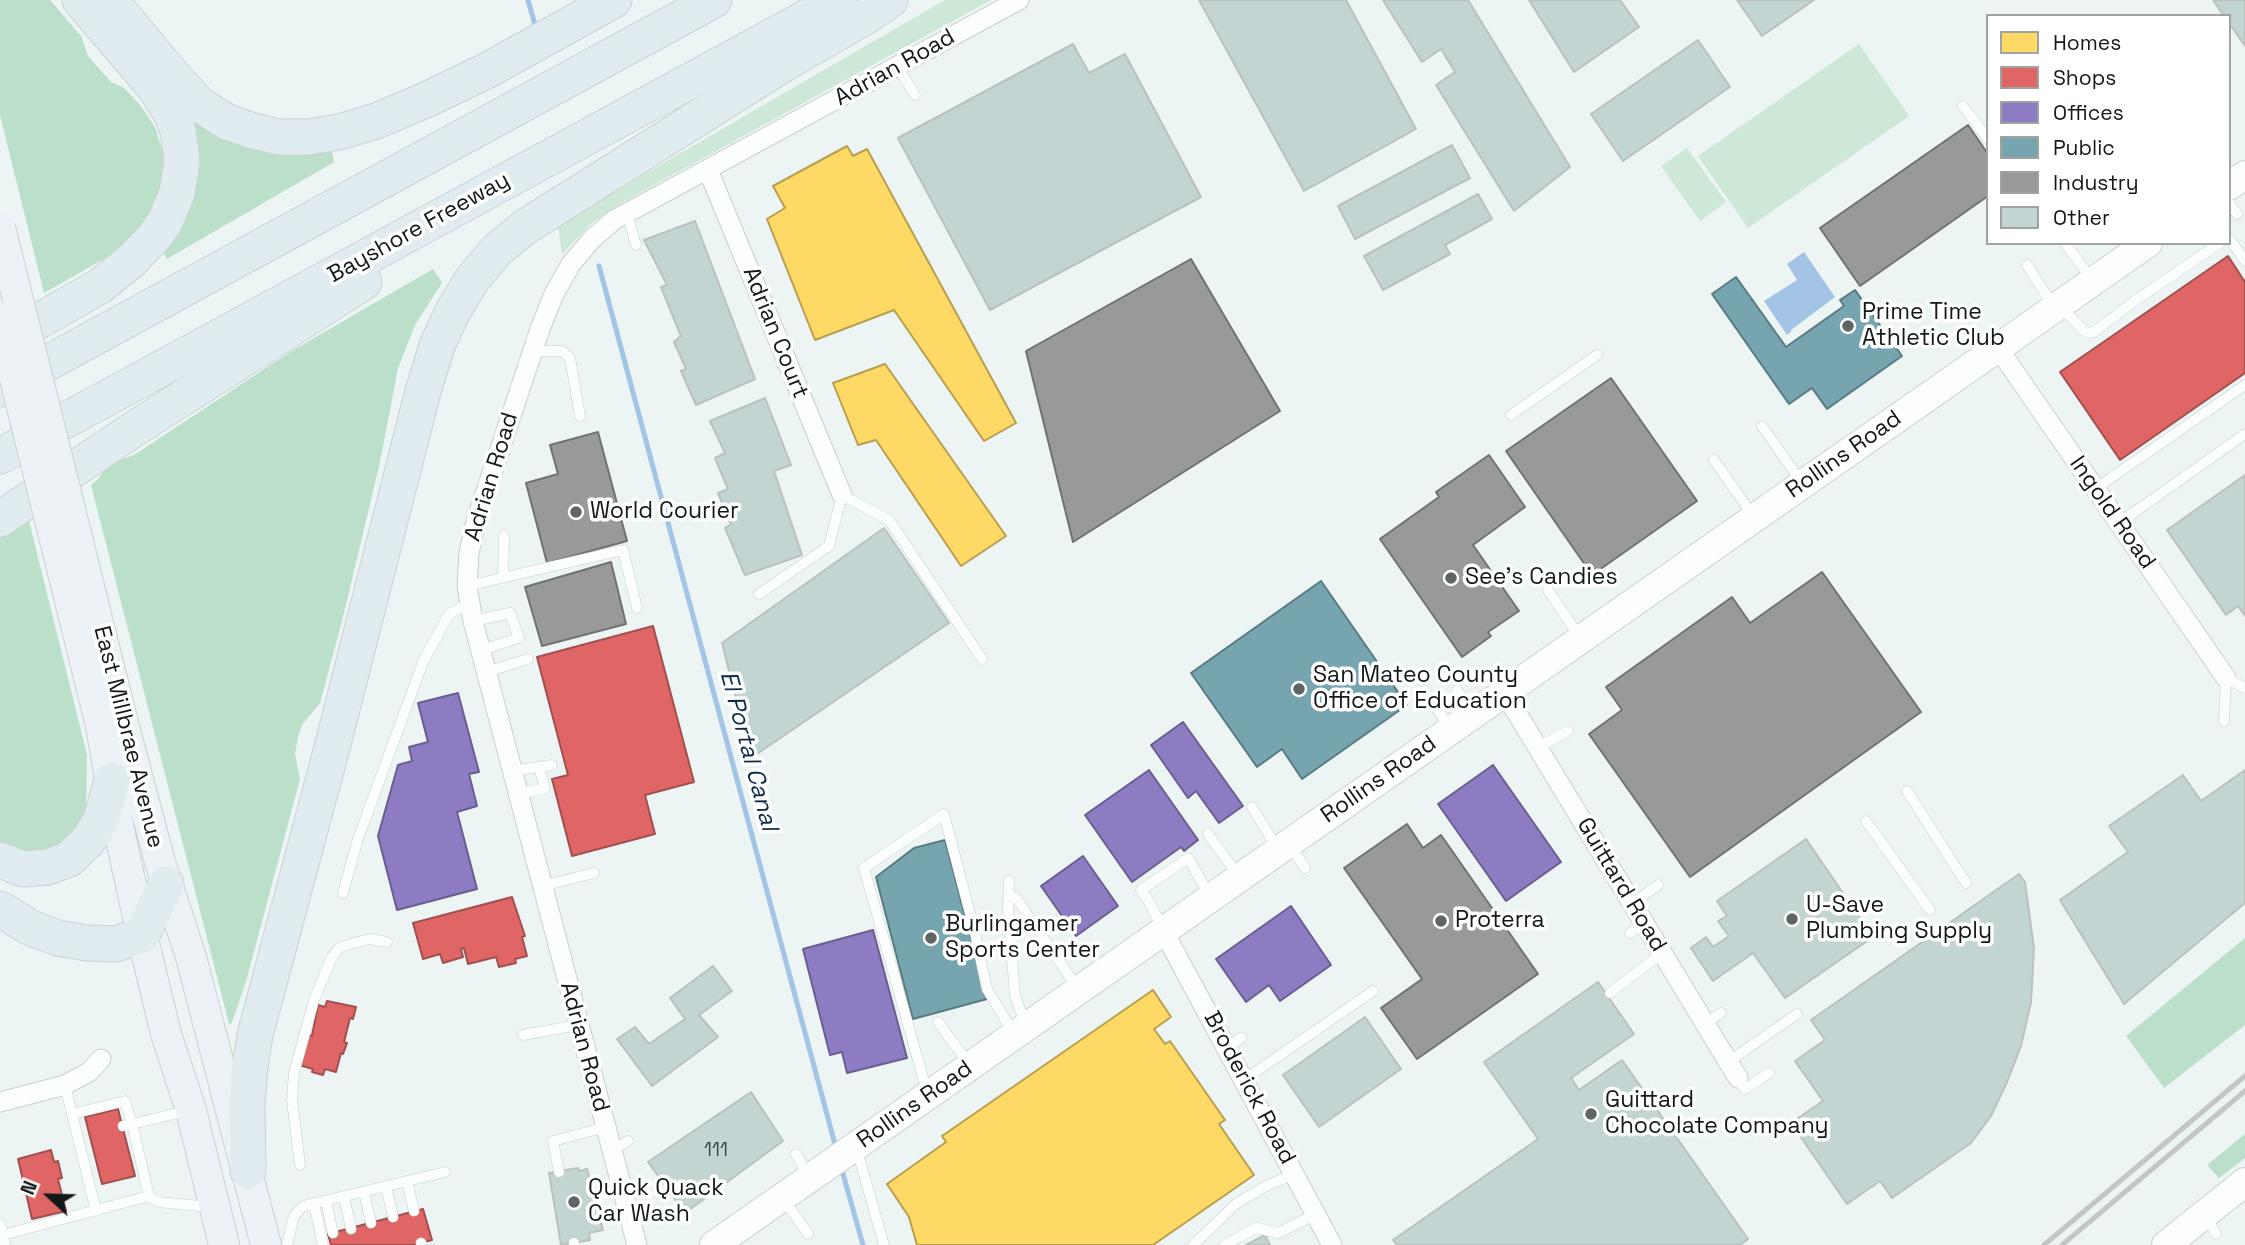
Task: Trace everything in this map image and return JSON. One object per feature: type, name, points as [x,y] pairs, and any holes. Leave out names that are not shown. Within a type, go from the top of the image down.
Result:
[{"type":"highway","points":[[0,343],[100,286],[131,261],[164,222],[177,193],[181,147],[172,115],[155,88],[80,0]]},
{"type":"highway","points":[[110,0],[200,105],[226,121],[253,131],[279,137],[309,137],[364,125],[428,99],[614,0]]},
{"type":"highway","points":[[0,389],[714,0]]},
{"type":"highway","name":"Bayshore Freeway","points":[[0,456],[839,0]]},
{"type":"highway","points":[[247,1171],[248,1090],[255,1035],[422,395],[437,345],[452,313],[471,281],[496,251],[525,227],[890,0]]},
{"type":"highway","points":[[0,519],[560,152]]},
{"type":"highway","points":[[0,860],[23,869],[48,867],[69,859],[89,841],[101,820],[112,780]]},
{"type":"highway","points":[[0,909],[31,928],[58,938],[116,944],[142,935],[166,884]]},
{"type":"main road","name":"East Millbrae Avenue","points":[[0,227],[111,720],[112,780],[120,835],[142,935],[166,1034],[191,1110],[224,1245]]},
{"type":"main road","name":"Rollins Road","points":[[714,1245],[781,1197],[827,1159],[928,1096],[1080,991],[2145,245]]},
{"type":"main road","name":"East Millbrae Avenue","points":[[0,318],[111,720],[191,957],[266,1245]]},
{"type":"main road","points":[[2171,1244],[2210,1224],[2245,1182]]},
{"type":"street","name":"Adrian Road","points":[[637,1245],[620,1146],[606,1127],[470,604],[469,553],[476,521],[554,294],[571,264],[592,239],[614,220],[1019,0]]},
{"type":"street","name":"Adrian Court","points":[[708,170],[842,495]]},
{"type":"street","name":"Ingold Road","points":[[1998,348],[2226,678]]},
{"type":"street","name":"Guittard Road","points":[[1504,692],[1632,904],[1637,928],[1662,953],[1713,1018],[1733,1070]]},
{"type":"street","name":"Broderick Road","points":[[1164,932],[1234,1043],[1244,1080],[1332,1245]]},
{"type":"street","points":[[0,1102],[65,1086],[89,1072],[101,1059]]},
{"type":"lane","points":[[898,66],[915,95]]},
{"type":"lane","points":[[1963,106],[1986,136]]},
{"type":"lane","points":[[2231,206],[2237,214]]},
{"type":"lane","points":[[627,213],[636,245]]},
{"type":"lane","points":[[2231,241],[2245,261]]},
{"type":"lane","points":[[2067,245],[2094,281]]},
{"type":"lane","points":[[2027,265],[2057,306],[2088,333],[2094,332],[2217,245]]},
{"type":"lane","points":[[533,351],[562,351],[570,358],[580,416]]},
{"type":"lane","points":[[1511,415],[1597,355]]},
{"type":"lane","points":[[2095,489],[2245,385]]},
{"type":"lane","points":[[1762,426],[1803,484]]},
{"type":"lane","points":[[2119,523],[2245,434]]},
{"type":"lane","points":[[1714,460],[1755,517]]},
{"type":"lane","points":[[759,594],[829,547],[842,495],[889,520],[982,659]]},
{"type":"lane","points":[[503,577],[504,536]]},
{"type":"lane","points":[[343,892],[358,839],[423,662],[449,614],[470,604],[503,577],[624,551],[637,608]]},
{"type":"lane","points":[[1548,590],[1581,639]]},
{"type":"lane","points":[[470,604],[510,613],[519,638],[481,650]]},
{"type":"lane","points":[[486,672],[528,659]]},
{"type":"lane","points":[[2224,721],[2226,678],[2245,688]]},
{"type":"lane","points":[[1457,690],[1462,722]]},
{"type":"lane","points":[[1435,706],[1462,722]]},
{"type":"lane","points":[[1537,748],[1568,731]]},
{"type":"lane","points":[[512,771],[552,765]]},
{"type":"lane","points":[[518,794],[545,788],[539,766]]},
{"type":"lane","points":[[1908,791],[1966,883]]},
{"type":"lane","points":[[1252,807],[1305,868]]},
{"type":"lane","points":[[928,1096],[864,868],[944,814],[987,989],[1021,1031]]},
{"type":"lane","points":[[1866,821],[1930,910]]},
{"type":"lane","points":[[1208,834],[1241,878]]},
{"type":"lane","points":[[1164,932],[1141,890],[1188,858],[1212,899]]},
{"type":"lane","points":[[542,886],[594,873]]},
{"type":"lane","points":[[1009,881],[1015,996],[1021,1031]]},
{"type":"lane","points":[[1632,904],[1658,885]]},
{"type":"lane","points":[[1009,894],[1017,899],[1080,991]]},
{"type":"lane","points":[[300,1165],[292,1100],[294,1073],[314,1000],[332,957],[340,947],[369,939],[387,942]]},
{"type":"lane","points":[[1610,993],[1662,953]]},
{"type":"lane","points":[[1244,1080],[1373,991]]},
{"type":"lane","points":[[1769,1073],[1745,1090],[1733,1070],[1797,1014]]},
{"type":"lane","points":[[938,1022],[970,1066]]},
{"type":"lane","points":[[523,1035],[578,1025]]},
{"type":"lane","points":[[65,1086],[96,1211]]},
{"type":"lane","points":[[72,1114],[125,1101],[127,1125],[149,1196],[158,1202],[214,1207]]},
{"type":"lane","points":[[127,1125],[191,1110]]},
{"type":"lane","points":[[559,1171],[552,1141],[606,1127]]},
{"type":"lane","points":[[78,1138],[89,1135]]},
{"type":"lane","points":[[827,1159],[884,1245]]},
{"type":"lane","points":[[85,1167],[96,1164]]},
{"type":"lane","points":[[287,1245],[294,1216],[303,1206],[445,1172]]},
{"type":"lane","points":[[1193,1245],[1237,1203],[1294,1174]]},
{"type":"lane","points":[[407,1181],[414,1211]]},
{"type":"lane","points":[[386,1186],[393,1217]]},
{"type":"lane","points":[[364,1192],[371,1223]]},
{"type":"lane","points":[[0,1224],[4,1240],[149,1196]]},
{"type":"lane","points":[[344,1197],[351,1229]]},
{"type":"lane","points":[[781,1197],[808,1234]]},
{"type":"lane","points":[[326,1201],[333,1233]]},
{"type":"lane","points":[[314,1203],[323,1245]]},
{"type":"lane","points":[[1225,1245],[1256,1228],[1278,1233],[1316,1214]]},
{"type":"green space","points":[[0,0],[50,0],[81,36],[88,56],[111,82],[124,88],[140,105],[155,127],[164,156],[161,192],[149,221],[118,251],[44,293],[0,115]]},
{"type":"green space","points":[[945,0],[991,0],[625,201],[592,223],[562,254],[558,227],[622,187]]},
{"type":"green space","points":[[1859,44],[1909,116],[1748,228],[1698,156]]},
{"type":"green space","points":[[194,122],[220,136],[253,148],[306,155],[332,151],[334,162],[167,259],[159,244],[183,131]]},
{"type":"green space","points":[[1687,148],[1726,202],[1700,221],[1661,166]]},
{"type":"green space","points":[[433,269],[442,283],[415,325],[398,368],[380,462],[344,613],[320,703],[302,725],[298,737],[295,754],[300,779],[247,978],[229,1024],[91,485],[108,464],[134,455],[290,352]]},
{"type":"green space","points":[[28,517],[87,755],[86,813],[80,827],[46,857],[0,851],[0,538]]},
{"type":"green space","points":[[2245,938],[2245,1025],[2164,1088],[2126,1036]]},
{"type":"green space","points":[[2245,1134],[2245,1158],[2219,1178],[2207,1165]]},
{"type":"water","points":[[1804,252],[1835,297],[1787,335],[1764,301],[1797,280],[1787,264]]},
{"type":"building: Homes","points":[[847,146],[853,156],[867,149],[1016,423],[984,441],[894,310],[815,340],[767,219],[785,208],[773,186]]},
{"type":"building: Homes","points":[[885,364],[1006,536],[961,566],[876,440],[858,445],[833,383]]},
{"type":"building: Homes","points":[[1153,990],[1171,1017],[1154,1029],[1165,1044],[1170,1041],[1225,1120],[1219,1124],[1254,1175],[1153,1245],[917,1245],[909,1217],[887,1184],[946,1142],[942,1136]]},
{"type":"building: Shops","points":[[2228,256],[2245,282],[2245,373],[2120,460],[2060,372]]},
{"type":"building: Shops","points":[[653,626],[694,782],[645,795],[655,834],[572,856],[552,779],[568,775],[537,657]]},
{"type":"building: Shops","points":[[512,897],[525,936],[522,937],[527,956],[515,959],[516,963],[499,967],[496,957],[468,964],[464,948],[461,949],[463,957],[443,963],[440,954],[423,959],[413,923]]},
{"type":"building: Shops","points":[[327,1001],[356,1007],[353,1019],[350,1018],[344,1042],[347,1043],[336,1072],[325,1069],[323,1075],[299,1065],[307,1035],[312,1036],[318,1005],[325,1007]]},
{"type":"building: Shops","points":[[118,1109],[135,1176],[102,1184],[85,1117]]},
{"type":"building: Shops","points":[[51,1150],[54,1162],[58,1161],[62,1178],[58,1179],[66,1211],[32,1219],[18,1159]]},
{"type":"building: Shops","points":[[423,1209],[432,1240],[413,1245],[331,1245],[328,1234]]},
{"type":"building: Offices","points":[[458,693],[479,772],[469,774],[477,806],[457,812],[477,889],[397,910],[378,836],[398,765],[412,761],[409,747],[428,742],[418,703]]},
{"type":"building: Offices","points":[[1183,722],[1243,806],[1219,823],[1196,791],[1188,798],[1151,745]]},
{"type":"building: Offices","points":[[1493,765],[1561,862],[1506,901],[1438,804]]},
{"type":"building: Offices","points":[[1149,770],[1198,840],[1184,851],[1181,847],[1132,882],[1085,815]]},
{"type":"building: Offices","points":[[1083,856],[1118,906],[1076,936],[1041,886]]},
{"type":"building: Offices","points":[[1291,906],[1331,965],[1280,1001],[1269,985],[1246,1002],[1216,959]]},
{"type":"building: Offices","points":[[873,930],[907,1058],[847,1073],[842,1052],[830,1055],[803,949]]},
{"type":"building: Public","name":"Prime Time Athletic Club","points":[[1736,277],[1786,347],[1844,306],[1840,300],[1855,290],[1902,356],[1827,409],[1812,388],[1789,404],[1712,294]]},
{"type":"building: Public","name":"San Mateo County Office of Education","points":[[1321,581],[1407,705],[1302,779],[1282,749],[1257,767],[1191,673]]},
{"type":"building: Public","name":"Burlingamer Sports Center","points":[[945,840],[987,999],[913,1019],[876,877],[914,848]]},
{"type":"building: Industry","points":[[1968,125],[1986,151],[1986,197],[1860,286],[1820,228]]},
{"type":"building: Industry","points":[[1191,259],[1280,411],[1073,542],[1026,351]]},
{"type":"building: Industry","points":[[1611,378],[1697,501],[1592,575],[1506,451]]},
{"type":"building: Industry","name":"World Courier","points":[[598,432],[627,541],[547,563],[526,483],[558,474],[550,445]]},
{"type":"building: Industry","name":"See’s Candies","points":[[1489,455],[1525,507],[1473,545],[1519,611],[1488,632],[1491,636],[1462,657],[1380,539],[1439,497],[1436,492]]},
{"type":"building: Industry","points":[[611,562],[626,624],[542,646],[525,587]]},
{"type":"building: Industry","points":[[1822,572],[1921,712],[1690,877],[1589,734],[1622,710],[1606,687],[1732,597],[1750,623]]},
{"type":"building: Industry","name":"Proterra","points":[[1407,824],[1423,848],[1441,835],[1538,974],[1417,1059],[1381,1008],[1422,979],[1344,868]]},
{"type":"building: Other","points":[[1199,0],[1346,0],[1416,129],[1304,191]]},
{"type":"building: Other","points":[[1383,0],[1468,0],[1570,167],[1514,211],[1436,85],[1455,72],[1441,49],[1422,62]]},
{"type":"building: Other","points":[[1529,0],[1620,0],[1639,27],[1574,72]]},
{"type":"building: Other","points":[[1737,0],[1814,0],[1762,36]]},
{"type":"building: Other","points":[[2213,0],[2245,0],[2245,46],[2231,26],[2231,14],[2223,14]]},
{"type":"building: Other","points":[[1698,40],[1730,87],[1623,161],[1591,114]]},
{"type":"building: Other","points":[[1073,44],[1089,73],[1125,54],[1201,197],[990,310],[898,138]]},
{"type":"building: Other","points":[[1452,145],[1470,178],[1355,239],[1338,206]]},
{"type":"building: Other","points":[[1478,194],[1492,219],[1445,245],[1450,254],[1383,290],[1364,256]]},
{"type":"building: Other","points":[[695,221],[755,379],[696,405],[681,371],[686,369],[674,342],[681,336],[661,287],[667,285],[644,240]]},
{"type":"building: Other","points":[[765,398],[791,465],[774,471],[802,555],[745,575],[725,528],[731,524],[718,493],[728,489],[715,458],[725,453],[710,421]]},
{"type":"building: Other","points":[[2245,475],[2245,616],[2238,606],[2226,615],[2167,530]]},
{"type":"building: Other","points":[[884,528],[949,623],[751,758],[722,643]]},
{"type":"building: Other","points":[[2245,770],[2245,903],[2124,1004],[2060,900],[2128,852],[2109,826],[2183,775],[2201,801]]},
{"type":"building: Other","name":"U-Save Plumbing Supply","points":[[1806,839],[1873,937],[1785,998],[1753,953],[1713,981],[1691,948],[1706,937],[1713,947],[1729,936],[1718,921],[1727,916],[1717,901]]},
{"type":"building: Other","points":[[2019,874],[2025,882],[2034,949],[2031,1002],[2021,1046],[1991,1116],[1971,1143],[1892,1198],[1880,1181],[1847,1204],[1791,1123],[1823,1101],[1795,1061],[1825,1040],[1811,1020]]},
{"type":"building: Other","points":[[713,966],[732,991],[699,1015],[718,1037],[652,1086],[617,1039],[635,1027],[649,1044],[685,1019],[670,998]]},
{"type":"building: Other","name":"Guittard Chocolate Company","points":[[1598,982],[1634,1034],[1571,1078],[1579,1090],[1622,1060],[1748,1239],[1740,1245],[1397,1245],[1393,1240],[1538,1139],[1484,1062]]},
{"type":"building: Other","points":[[1365,1017],[1401,1069],[1319,1127],[1283,1075]]},
{"type":"building: Other","points":[[751,1092],[783,1141],[685,1213],[648,1162]]},
{"type":"building: Other","name":"Quick Quack Car Wash","points":[[578,1168],[579,1171],[587,1169],[603,1230],[589,1233],[590,1240],[561,1245],[549,1173]]},
{"type":"building: Other","points":[[1265,1235],[1270,1245],[1246,1245]]},
{"type":"waterway","name":"El Portal Canal","points":[[528,0],[535,25]]},
{"type":"waterway","name":"El Portal Canal","points":[[599,266],[836,1148]]},
{"type":"waterway","name":"El Portal Canal","points":[[841,1167],[863,1245]]},
{"type":"railway","points":[[2044,1245],[2245,1076]]},
{"type":"railway","points":[[2062,1245],[2245,1091]]},
{"type":"place","name":"Prime Time Athletic Club","points":[[1848,326]]},
{"type":"place","name":"World Courier","points":[[576,512]]},
{"type":"place","name":"See’s Candies","points":[[1451,578]]},
{"type":"place","name":"San Mateo County Office of Education","points":[[1299,689]]},
{"type":"place","name":"U-Save Plumbing Supply","points":[[1792,919]]},
{"type":"place","name":"Proterra","points":[[1441,921]]},
{"type":"place","name":"Burlingamer Sports Center","points":[[931,938]]},
{"type":"place","name":"Guittard Chocolate Company","points":[[1591,1114]]},
{"type":"place","name":"Quick Quack Car Wash","points":[[574,1202]]}]
